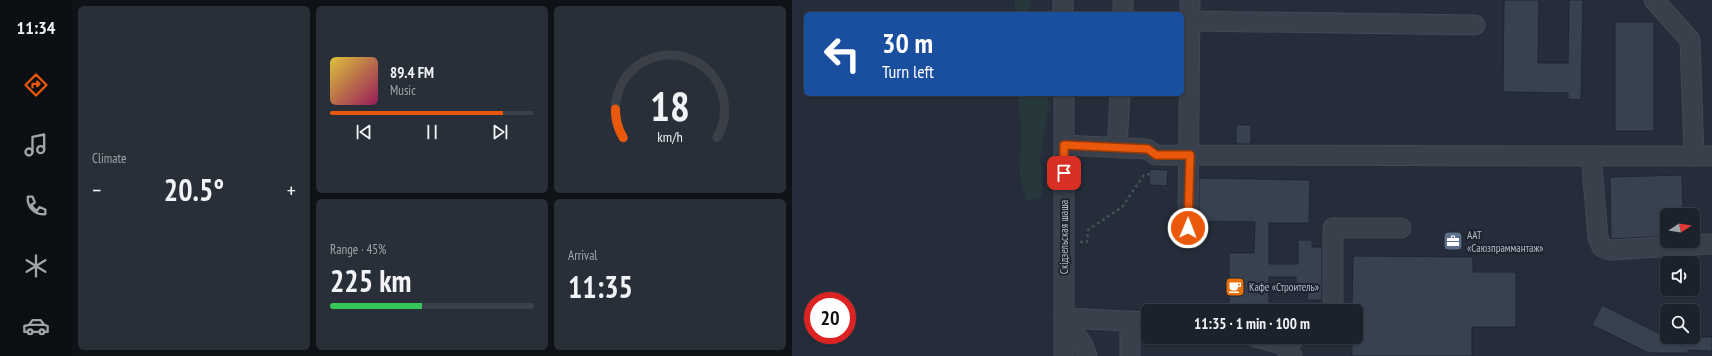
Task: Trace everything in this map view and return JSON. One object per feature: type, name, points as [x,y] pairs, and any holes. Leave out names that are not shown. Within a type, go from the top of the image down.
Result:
[{"type":"street","points":[[1063,0],[1063,12]]},
{"type":"street","points":[[1123,12],[1124,0]]},
{"type":"street","points":[[1188,228],[1190,155],[1190,0]]},
{"type":"street","points":[[1064,145],[1148,149],[1156,155],[1703,156],[1690,40],[1654,0]]},
{"type":"street","points":[[1190,21],[1475,25]]},
{"type":"street","name":"Скідзельская шаша","points":[[1064,96],[1064,356]]},
{"type":"street","points":[[1117,148],[1120,96]]},
{"type":"street","points":[[1590,156],[1598,238],[1602,247],[1610,250],[1712,244]]},
{"type":"street","points":[[1333,304],[1333,228],[1401,228]]},
{"type":"street","points":[[1064,318],[1139,322],[1130,356]]},
{"type":"street","points":[[1064,318],[1083,345],[1087,356]]},
{"type":"path","points":[[1064,241],[1088,242],[1088,230],[1122,207],[1144,175],[1150,174]]},
{"type":"shaded area","points":[[1015,0],[1031,0],[1030,12],[1015,12]]},
{"type":"shaded area","points":[[1018,96],[1048,96],[1049,106],[1040,159],[1042,168],[1042,197],[1026,201],[1020,175],[1021,126]]},
{"type":"building","points":[[1504,0],[1539,0],[1538,63],[1568,63],[1569,0],[1583,0],[1581,100],[1568,99],[1568,93],[1503,92]]},
{"type":"building","points":[[1615,22],[1654,22],[1654,131],[1615,131]]},
{"type":"building","points":[[1236,125],[1251,125],[1251,144],[1236,144]]},
{"type":"building","points":[[1150,169],[1168,170],[1167,186],[1149,185]]},
{"type":"building","points":[[1682,175],[1683,208],[1660,208],[1660,236],[1611,239],[1610,177]]},
{"type":"building","points":[[1199,178],[1310,180],[1309,223],[1269,223],[1269,264],[1298,264],[1298,240],[1312,240],[1312,247],[1322,247],[1322,300],[1307,300],[1308,290],[1296,290],[1296,277],[1269,277],[1269,304],[1229,304],[1229,253],[1254,253],[1255,222],[1199,221]]},
{"type":"building","points":[[1353,256],[1473,257],[1473,272],[1516,272],[1516,327],[1472,327],[1472,356],[1352,356],[1352,344],[1363,344],[1363,304],[1352,304]]},
{"type":"building","points":[[1602,305],[1656,332],[1660,332],[1660,344],[1700,344],[1700,337],[1712,337],[1712,351],[1688,350],[1688,353],[1649,353],[1592,325]]},
{"type":"place","name":"ААТ «Саюзпраммантаж»","points":[[1453,241]]},
{"type":"place","name":"Кафе «Строитель»","points":[[1235,287]]},
{"type":"route","points":[[1064,173],[1064,145],[1148,149],[1156,155],[1190,155],[1188,228]]}]
